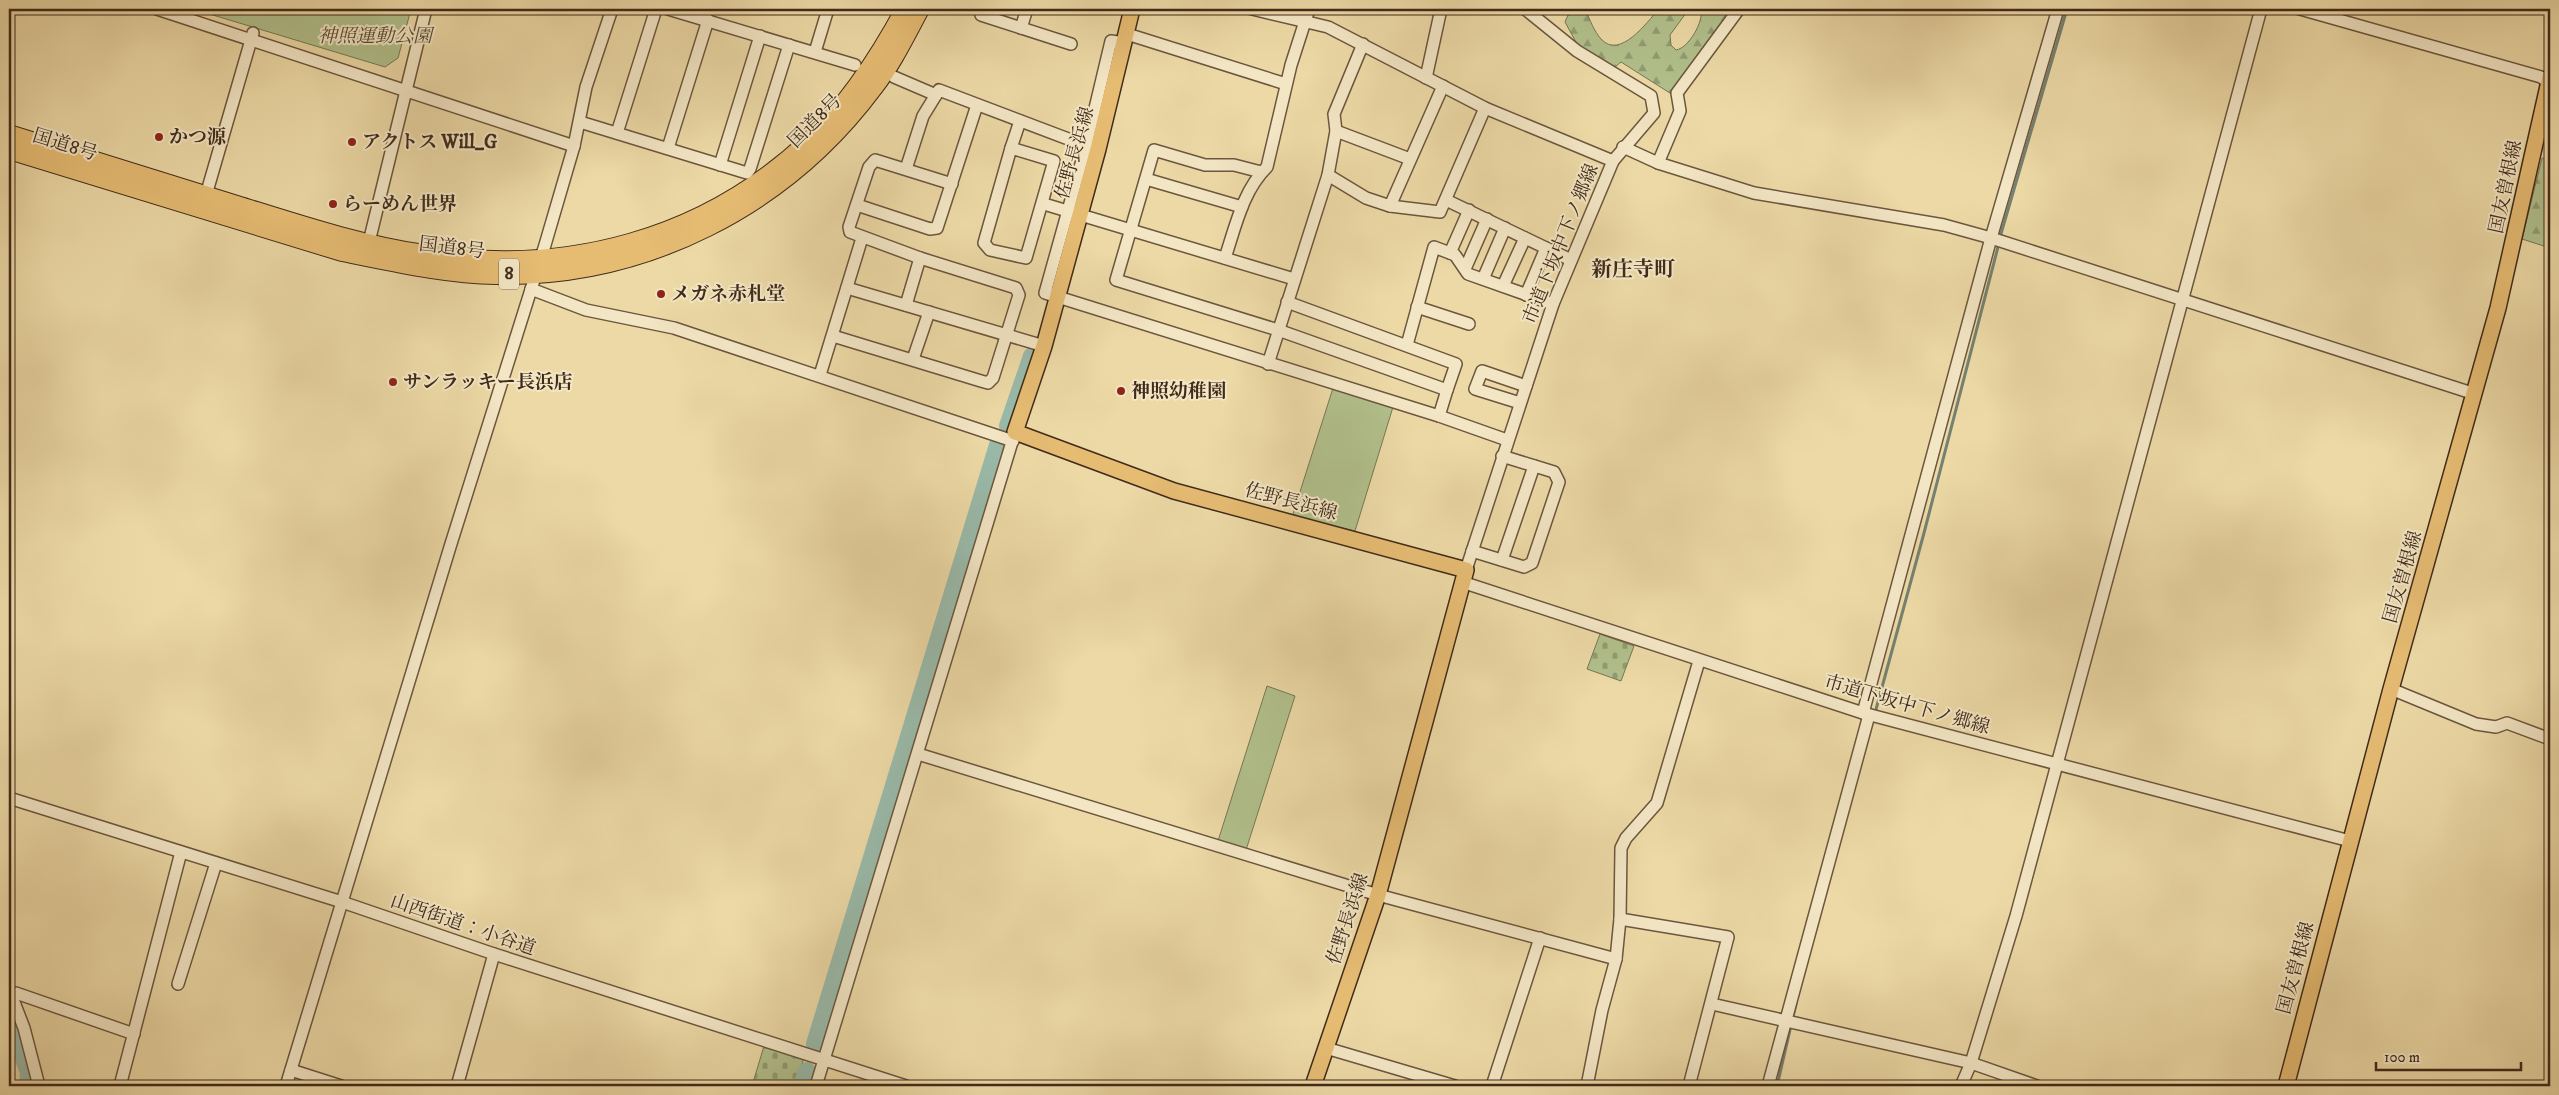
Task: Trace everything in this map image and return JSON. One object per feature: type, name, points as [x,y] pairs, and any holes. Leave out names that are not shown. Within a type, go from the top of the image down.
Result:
[{"type":"highway","name":"国道8号","points":[[9,134],[300,224],[423,254],[469,259],[535,275],[691,221],[732,200],[782,164],[811,140],[866,74],[905,9]]},
{"type":"highway","name":"国道8号","points":[[9,150],[342,252],[467,273],[535,275],[615,262],[649,253],[710,228],[749,205],[786,178],[850,118],[876,86],[920,9]]},
{"type":"main road","name":"佐野長浜線","points":[[1132,9],[1052,295],[1044,346],[1014,436],[1174,490],[1464,576],[1378,895],[1313,1086]]},
{"type":"main road","name":"国友曽根線","points":[[2286,1086],[2391,689],[2475,394],[2505,281],[2550,81]]},
{"type":"street","points":[[157,9],[252,36],[574,146]]},
{"type":"street","points":[[369,242],[405,88],[426,9]]},
{"type":"street","points":[[286,1086],[535,275],[574,146],[586,87],[612,9]]},
{"type":"street","points":[[617,133],[656,9]]},
{"type":"street","points":[[668,9],[692,12],[708,20],[855,65]]},
{"type":"street","points":[[816,52],[828,9]]},
{"type":"street","points":[[1020,28],[1027,9]]},
{"type":"street","name":"市道下坂中下ノ郷線","points":[[1252,9],[1307,14],[1328,27],[1485,108],[1613,161],[1553,304],[1464,576],[1699,661],[1871,715],[2350,840]]},
{"type":"street","points":[[1426,78],[1441,9]]},
{"type":"street","points":[[1525,9],[1577,51],[1651,96],[1654,113],[1613,161]]},
{"type":"street","points":[[1658,163],[1680,110],[1677,93],[1739,9]]},
{"type":"street","points":[[1768,1086],[1871,715],[2058,9]]},
{"type":"street","points":[[1961,1086],[1971,1063],[2016,916],[2261,9]]},
{"type":"street","points":[[2300,9],[2550,81]]},
{"type":"street","points":[[1225,258],[1242,208],[1261,172],[1267,167],[1286,84],[1307,14]]},
{"type":"street","points":[[981,15],[1071,44]]},
{"type":"street","points":[[668,148],[708,20]]},
{"type":"street","points":[[206,195],[252,36]]},
{"type":"street","points":[[720,165],[760,36]]},
{"type":"street","points":[[1122,40],[1286,84]]},
{"type":"street","points":[[1268,364],[1328,175],[1336,131],[1334,114],[1363,44]]},
{"type":"street","points":[[580,122],[747,173],[750,169],[790,45]]},
{"type":"street","points":[[894,77],[936,94]]},
{"type":"street","points":[[1390,206],[1443,86]]},
{"type":"street","points":[[906,168],[923,116],[939,90],[1092,147]]},
{"type":"street","points":[[857,205],[930,229],[937,228],[977,105]]},
{"type":"street","points":[[1328,175],[1366,198],[1390,206],[1440,212],[1485,108]]},
{"type":"street","points":[[1011,148],[1054,161],[1044,204],[1026,258],[990,250],[985,246],[984,238],[1011,148],[1020,121]]},
{"type":"street","points":[[1336,131],[1410,159]]},
{"type":"street","points":[[1623,147],[1658,163],[1754,193],[1944,225],[1997,240],[2475,394]]},
{"type":"street","points":[[1261,172],[1234,165],[1205,165],[1154,150],[1116,280],[1278,330],[1447,390]]},
{"type":"street","points":[[833,336],[988,382],[994,378],[1019,295],[1016,288],[920,258],[850,232],[849,227],[872,162],[879,160],[952,184]]},
{"type":"street","points":[[1146,179],[1242,208]]},
{"type":"street","points":[[1446,200],[1571,260]]},
{"type":"street","points":[[1044,204],[1294,279]]},
{"type":"street","points":[[1450,253],[1469,210]]},
{"type":"street","points":[[1465,269],[1487,219]]},
{"type":"street","points":[[1483,279],[1505,228]]},
{"type":"street","points":[[820,375],[862,238]]},
{"type":"street","points":[[1503,286],[1524,238]]},
{"type":"street","points":[[1407,346],[1434,247],[1455,255],[1468,274],[1553,304]]},
{"type":"street","points":[[1526,295],[1546,248]]},
{"type":"street","points":[[906,305],[920,258]]},
{"type":"street","points":[[535,275],[586,310],[674,328],[1014,436],[816,1086]]},
{"type":"street","points":[[847,288],[1044,346]]},
{"type":"street","points":[[1052,295],[1439,416],[1507,440]]},
{"type":"street","points":[[1287,302],[1456,364],[1439,416]]},
{"type":"street","points":[[1417,308],[1470,324]]},
{"type":"street","points":[[913,359],[928,312]]},
{"type":"street","points":[[1520,404],[1475,389],[1482,371],[1526,386]]},
{"type":"street","points":[[1472,551],[1524,567],[1532,563],[1548,520],[1559,482],[1554,472],[1502,456]]},
{"type":"street","points":[[1502,560],[1534,466]]},
{"type":"street","points":[[1587,1086],[1602,1010],[1616,959],[1620,920],[1621,848],[1626,838],[1657,803],[1699,661]]},
{"type":"street","points":[[2391,689],[2476,724],[2496,727],[2507,723],[2550,739]]},
{"type":"street","points":[[918,754],[1378,895],[1616,959]]},
{"type":"street","name":"山西街道：小谷道","points":[[9,798],[342,902],[494,954],[906,1086]]},
{"type":"street","points":[[120,1086],[181,852]]},
{"type":"street","points":[[178,984],[216,863]]},
{"type":"street","points":[[1620,920],[1728,937],[1689,1086]]},
{"type":"street","points":[[1492,1086],[1540,938]]},
{"type":"street","points":[[457,1086],[494,954]]},
{"type":"street","points":[[10,992],[134,1034]]},
{"type":"street","points":[[10,992],[24,1028],[39,1086]]},
{"type":"street","points":[[1712,1004],[1971,1063],[2037,1086]]},
{"type":"street","points":[[1326,1048],[1455,1086]]},
{"type":"street","points":[[291,1070],[341,1086]]},
{"type":"green space","name":"神照運動公園","points":[[193,9],[411,9],[398,58],[385,67]]},
{"type":"green space","points":[[1659,9],[1689,9],[1670,35],[1671,45],[1676,50],[1686,44],[1698,27],[1701,9],[1736,9],[1673,95],[1621,62],[1614,68],[1577,44],[1565,22],[1568,15],[1586,11],[1601,39],[1608,44],[1616,45],[1633,37]]},
{"type":"green space","points":[[2542,158],[2550,159],[2550,248],[2522,239]]},
{"type":"green space","points":[[1333,388],[1393,407],[1355,531],[1292,517]]},
{"type":"green space","points":[[1600,634],[1634,646],[1621,681],[1587,669]]},
{"type":"green space","points":[[1267,686],[1295,696],[1246,850],[1218,841]]},
{"type":"green space","points":[[764,1046],[804,1058],[795,1086],[752,1086]]},
{"type":"waterway","points":[[2000,237],[2067,9]]},
{"type":"waterway","points":[[1875,713],[1999,243]]},
{"type":"waterway","points":[[1008,426],[1032,356]]},
{"type":"waterway","points":[[815,1044],[998,445]]},
{"type":"waterway","points":[[1777,1086],[1796,1004]]},
{"type":"waterway","points":[[9,1015],[29,1073],[28,1086]]},
{"type":"waterway","points":[[802,1086],[807,1071]]},
{"type":"place","name":"かつ源","points":[[159,137]]},
{"type":"place","name":"アクトス Will_G","points":[[352,142]]},
{"type":"place","name":"らーめん世界","points":[[333,204]]},
{"type":"place","name":"メガネ赤札堂","points":[[661,294]]},
{"type":"place","name":"サンラッキー長浜店","points":[[393,382]]},
{"type":"place","name":"神照幼稚園","points":[[1121,391]]},
{"type":"district","name":"新庄寺町","points":[[1633,270]]}]
